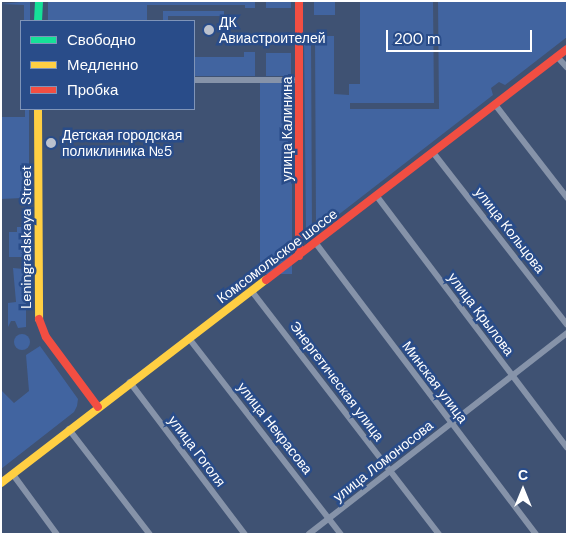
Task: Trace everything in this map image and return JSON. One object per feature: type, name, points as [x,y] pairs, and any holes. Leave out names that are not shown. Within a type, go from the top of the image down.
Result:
[{"type":"main road","points":[[38,1],[38,20]]},
{"type":"main road","name":"улица Калинина","points":[[299,1],[300,256]]},
{"type":"main road","name":"Комсомольское шоссе","points":[[1,483],[68,429],[300,256],[567,48]]},
{"type":"main road","name":"Leningradskaya Street","points":[[38,110],[38,316],[46,337],[98,407]]},
{"type":"street","points":[[557,56],[567,67]]},
{"type":"street","points":[[195,80],[299,80]]},
{"type":"street","points":[[495,104],[567,197]]},
{"type":"street","name":"улица Кольцова","points":[[433,152],[567,324]]},
{"type":"street","name":"улица Крылова","points":[[377,196],[567,447]]},
{"type":"street","name":"Минская улица","points":[[316,243],[536,534]]},
{"type":"street","name":"Энергетическая улица","points":[[252,291],[439,534]]},
{"type":"street","name":"улица Ломоносова","points":[[309,534],[567,334]]},
{"type":"street","name":"улица Некрасова","points":[[189,338],[341,534]]},
{"type":"street","name":"улица Гоголя","points":[[130,382],[245,534]]},
{"type":"street","points":[[68,429],[150,534]]},
{"type":"street","points":[[13,474],[57,534]]},
{"type":"shaded area","points":[[30,1],[30,20],[24,20],[24,5],[1,4]]},
{"type":"shaded area","points":[[48,1],[255,1],[255,8],[245,8],[245,5],[147,5],[147,20],[48,20]]},
{"type":"shaded area","points":[[266,1],[291,1],[291,8],[266,8]]},
{"type":"shaded area","points":[[314,1],[335,1],[335,15],[314,15]]},
{"type":"shaded area","points":[[360,1],[433,1],[434,103],[350,103],[350,109],[439,109],[438,1],[567,1],[567,37],[505,85],[499,82],[491,88],[493,95],[320,229],[316,225],[315,36],[334,36],[334,94],[349,95],[349,84],[360,84]]},
{"type":"shaded area","points":[[163,11],[224,11],[224,16],[168,16],[168,20],[163,20]]},
{"type":"shaded area","points":[[304,38],[311,38],[312,232],[306,236]]},
{"type":"shaded area","points":[[244,52],[255,52],[255,76],[195,76],[195,57],[244,57]]},
{"type":"shaded area","points":[[266,53],[291,53],[291,76],[266,76]]},
{"type":"shaded area","points":[[260,83],[292,83],[292,274],[260,274]]},
{"type":"shaded area","points":[[25,110],[29,110],[29,184],[22,198],[1,199],[1,117],[25,117]]},
{"type":"shaded area","points":[[17,227],[24,227],[23,257],[9,257],[9,232],[17,232]]},
{"type":"shaded area","points":[[13,268],[23,269],[26,273],[26,327],[18,328],[15,321],[11,321],[8,327],[8,303],[16,302]]},
{"type":"shaded area","points":[[19,334],[25,334],[30,339],[28,348],[19,350],[14,345],[14,339]]},
{"type":"shaded area","points":[[40,346],[78,399],[77,406],[74,412],[1,469],[1,390],[14,403],[29,391],[26,355]]},
{"type":"traffic: fast","points":[[38,20],[39,1]]},
{"type":"traffic: slow","points":[[38,110],[39,319]]},
{"type":"traffic: slow","points":[[1,483],[266,280]]},
{"type":"traffic: jam","points":[[299,1],[299,256]]},
{"type":"traffic: jam","points":[[266,280],[567,49]]},
{"type":"traffic: jam","points":[[39,319],[46,337],[98,407]]},
{"type":"place","name":"ДК Авиастроителей","points":[[209,30]]},
{"type":"place","name":"Детская городская поликлиника №5","points":[[51,143]]}]
